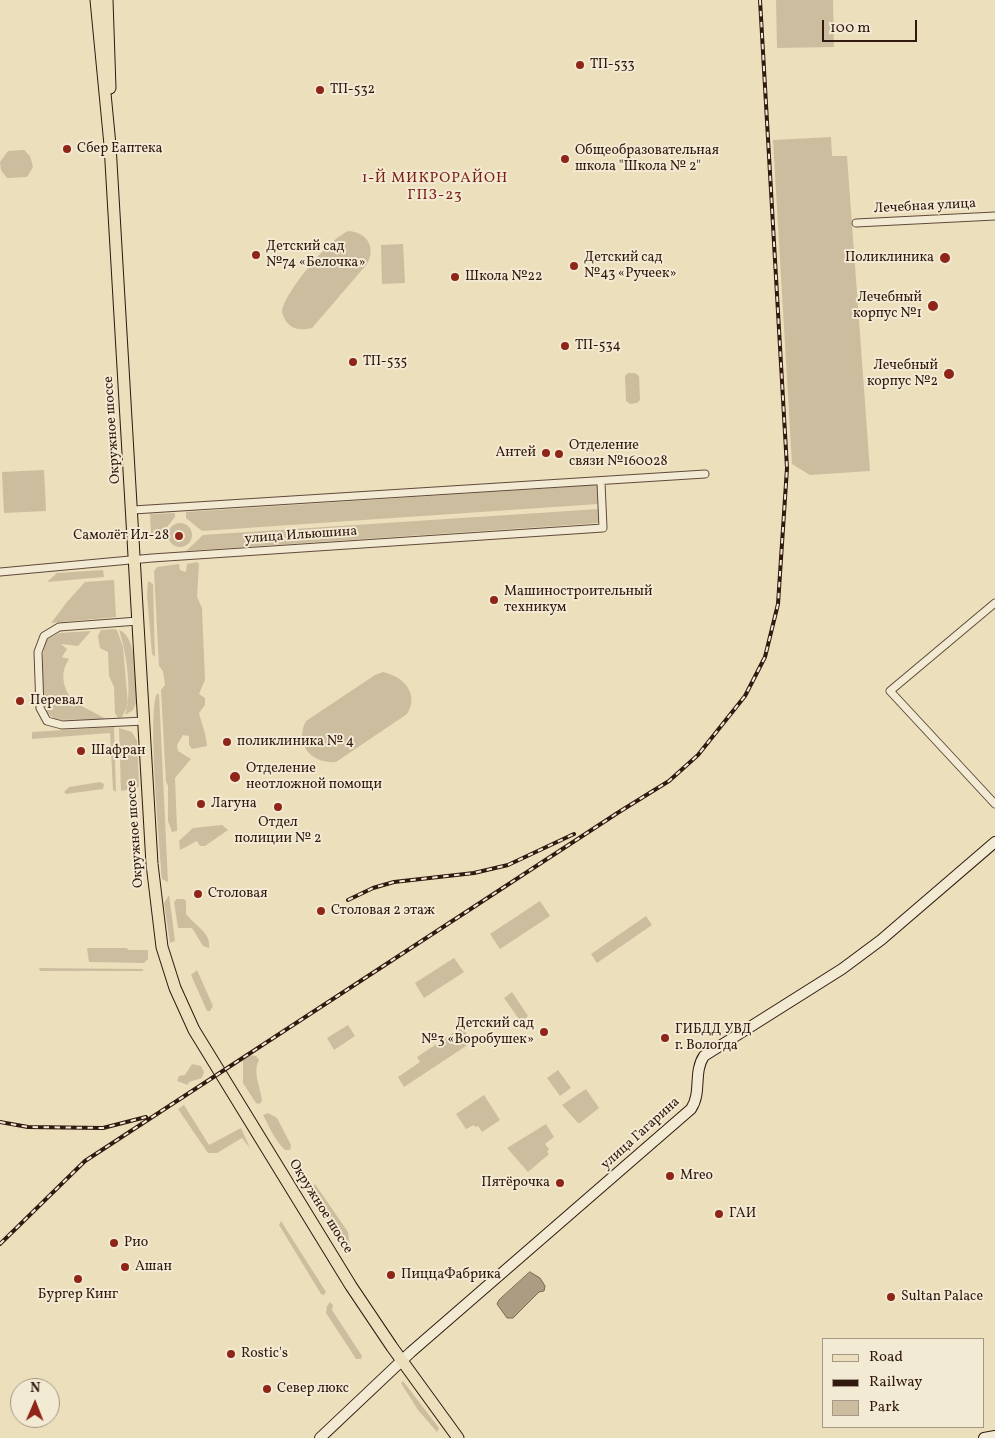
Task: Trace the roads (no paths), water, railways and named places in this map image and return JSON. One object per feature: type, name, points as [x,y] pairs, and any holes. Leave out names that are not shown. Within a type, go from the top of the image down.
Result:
[{"type":"main road","name":"Окружное шоссе","points":[[96,0],[110,145],[144,721],[157,913],[162,947],[175,988],[194,1030],[219,1072],[351,1286],[458,1438]]},
{"type":"main road","name":"Окружное шоссе","points":[[107,0],[111,63],[110,145]]},
{"type":"street","name":"Лечебная улица","points":[[856,222],[995,216]]},
{"type":"street","points":[[133,510],[705,474]]},
{"type":"street","name":"улица Ильюшина","points":[[0,572],[135,560],[603,528],[601,482]]},
{"type":"street","points":[[995,603],[890,691],[995,804]]},
{"type":"street","points":[[138,621],[59,627],[48,632],[41,640],[38,652],[40,708],[47,721],[62,726],[144,721]]},
{"type":"street","name":"улица Гагарина","points":[[320,1438],[402,1361],[691,1109],[697,1096],[700,1064],[704,1056],[842,970],[881,940],[995,842]]},
{"type":"street","points":[[984,1438],[995,1436]]},
{"type":"railway","points":[[0,1244],[85,1161],[669,781],[698,755],[745,696],[765,657],[778,604],[787,468],[760,0]]},
{"type":"railway","points":[[348,900],[373,888],[394,882],[474,873],[508,865],[574,834]]},
{"type":"railway","points":[[0,1122],[28,1127],[103,1128],[146,1117]]},
{"type":"place","name":"ТП-533","points":[[580,65]]},
{"type":"place","name":"ТП-532","points":[[320,90]]},
{"type":"place","name":"Сбер Еаптека","points":[[67,149]]},
{"type":"place","name":"Общеобразовательная школа \"Школа № 2\"","points":[[565,159]]},
{"type":"place","name":"Детский сад №74 «Белочка»","points":[[256,255]]},
{"type":"place","name":"Поликлиника","points":[[945,258]]},
{"type":"place","name":"Детский сад №43 «Ручеек»","points":[[574,266]]},
{"type":"place","name":"Школа №22","points":[[455,277]]},
{"type":"place","name":"Лечебный корпус №1","points":[[933,306]]},
{"type":"place","name":"ТП-534","points":[[565,346]]},
{"type":"place","name":"ТП-535","points":[[353,362]]},
{"type":"place","name":"Лечебный корпус №2","points":[[949,374]]},
{"type":"place","name":"Антей","points":[[546,453]]},
{"type":"place","name":"Отделение связи №160028","points":[[559,454]]},
{"type":"place","name":"Самолёт Ил-28","points":[[179,536]]},
{"type":"place","name":"Машиностроительный техникум","points":[[494,600]]},
{"type":"place","name":"Перевал","points":[[20,701]]},
{"type":"place","name":"поликлиника № 4","points":[[227,742]]},
{"type":"place","name":"Шафран","points":[[81,751]]},
{"type":"place","name":"Отделение неотложной помощи","points":[[235,777]]},
{"type":"place","name":"Лагуна","points":[[201,804]]},
{"type":"place","name":"Отдел полиции № 2","points":[[278,807]]},
{"type":"place","name":"Столовая","points":[[198,894]]},
{"type":"place","name":"Столовая 2 этаж","points":[[321,911]]},
{"type":"place","name":"Детский сад №3 «Воробушек»","points":[[544,1032]]},
{"type":"place","name":"ГИБДД УВД г. Вологда","points":[[665,1038]]},
{"type":"place","name":"Mreo","points":[[670,1176]]},
{"type":"place","name":"Пятёрочка","points":[[560,1183]]},
{"type":"place","name":"ГАИ","points":[[719,1214]]},
{"type":"place","name":"Рио","points":[[114,1243]]},
{"type":"place","name":"Ашан","points":[[125,1267]]},
{"type":"place","name":"ПиццаФабрика","points":[[391,1275]]},
{"type":"place","name":"Бургер Кинг","points":[[78,1279]]},
{"type":"place","name":"Sultan Palace","points":[[891,1297]]},
{"type":"place","name":"Rostic's","points":[[231,1354]]},
{"type":"place","name":"Север люкс","points":[[267,1389]]},
{"type":"district","name":"1-Й МИКРОРАЙОН ГПЗ-23","points":[[435,188]]}]
